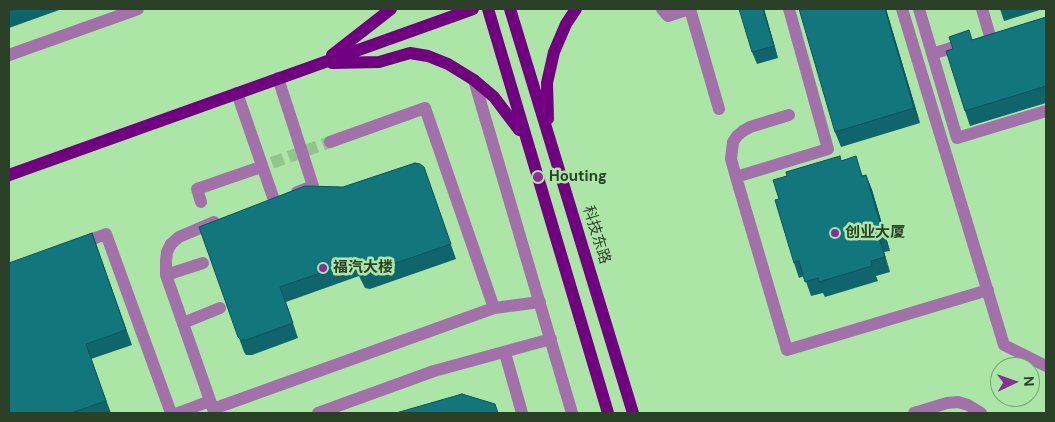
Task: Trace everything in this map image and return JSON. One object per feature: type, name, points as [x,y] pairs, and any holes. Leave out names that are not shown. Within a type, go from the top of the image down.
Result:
[{"type":"main road","points":[[322,63],[391,9]]},
{"type":"main road","points":[[9,175],[473,9]]},
{"type":"main road","points":[[488,9],[608,413]]},
{"type":"main road","name":"科技东路","points":[[510,9],[633,413]]},
{"type":"main road","points":[[548,134],[547,82],[554,52],[566,24],[576,9]]},
{"type":"main road","points":[[322,63],[379,62],[410,53],[428,56],[448,64],[474,80],[494,96],[527,142]]},
{"type":"street","points":[[9,55],[138,9]]},
{"type":"street","points":[[662,9],[668,16],[689,9],[719,109]]},
{"type":"street","points":[[736,177],[828,149],[789,9]]},
{"type":"street","points":[[902,9],[1004,345],[1046,366]]},
{"type":"street","points":[[919,9],[956,138],[1046,111]]},
{"type":"street","points":[[932,54],[995,34],[982,9]]},
{"type":"street","points":[[237,93],[270,201],[313,186],[278,78]]},
{"type":"street","points":[[474,80],[572,413]]},
{"type":"street","points":[[330,142],[426,108],[494,308]]},
{"type":"street","points":[[789,115],[743,131],[733,142],[731,159],[788,350],[988,290]]},
{"type":"street","points":[[201,202],[197,189],[254,169]]},
{"type":"street","points":[[230,216],[179,237],[167,252],[166,275],[213,409],[494,308],[540,302]]},
{"type":"street","points":[[70,247],[106,234],[171,413]]},
{"type":"street","points":[[166,275],[202,263]]},
{"type":"street","points":[[183,323],[220,308]]},
{"type":"street","points":[[323,412],[434,371],[551,339]]},
{"type":"street","points":[[504,353],[522,413]]},
{"type":"street","points":[[178,413],[210,401]]},
{"type":"street","points":[[914,413],[947,403],[958,402],[968,404],[981,413]]},
{"type":"building","points":[[739,9],[763,9],[774,46],[752,52]]},
{"type":"building","points":[[799,9],[885,9],[914,108],[835,132]]},
{"type":"building","points":[[1046,17],[1046,86],[965,111],[946,51],[953,49],[949,37],[969,30],[972,40]]},
{"type":"building","name":"创业大厦","points":[[840,156],[841,161],[856,156],[862,176],[866,175],[884,236],[879,237],[885,257],[871,261],[872,266],[819,282],[818,278],[805,282],[799,261],[794,263],[775,200],[779,199],[773,180],[787,176],[786,172]]},
{"type":"building","name":"福汽大楼","points":[[415,163],[424,167],[451,244],[364,274],[359,273],[354,261],[280,287],[293,323],[246,340],[241,340],[238,337],[199,227],[305,186],[343,187]]},
{"type":"building","points":[[92,233],[126,330],[86,344],[106,401],[71,413],[9,413],[9,263]]},
{"type":"building","points":[[462,394],[495,404],[498,413],[396,413]]},
{"type":"tunnel","points":[[255,169],[330,142]]},
{"type":"place","name":"Houting","points":[[538,177]]},
{"type":"place","name":"创业大厦","points":[[835,233]]},
{"type":"place","name":"福汽大楼","points":[[323,268]]}]
